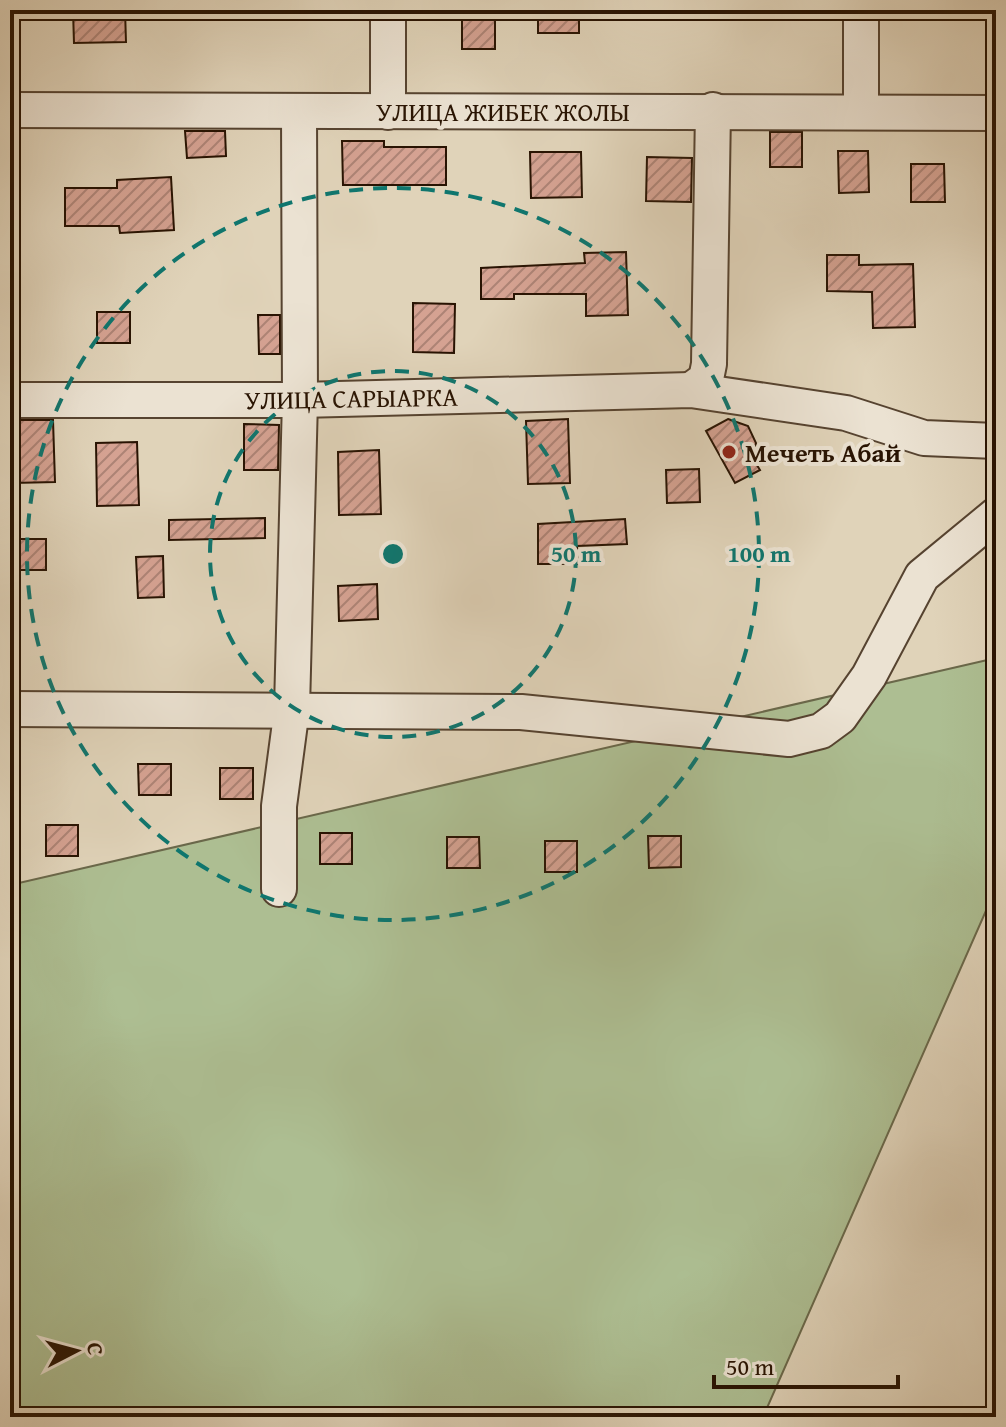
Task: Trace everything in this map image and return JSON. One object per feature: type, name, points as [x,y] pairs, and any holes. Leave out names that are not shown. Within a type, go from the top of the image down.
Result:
[{"type":"street","points":[[388,10],[388,112]]},
{"type":"street","points":[[861,10],[861,112]]},
{"type":"street","name":"УЛИЦА ЖИБЕК ЖОЛЫ","points":[[10,110],[996,113]]},
{"type":"street","points":[[691,390],[706,379],[709,364],[713,110]]},
{"type":"street","points":[[279,889],[279,806],[292,708],[300,400],[299,112]]},
{"type":"street","name":"УЛИЦА САРЫАРКА","points":[[10,400],[300,400],[691,390],[846,413],[924,438],[996,441]]},
{"type":"street","points":[[10,709],[292,708],[521,712],[789,739],[821,731],[840,717],[869,676],[922,576],[996,515]]},
{"type":"green space","points":[[996,658],[996,888],[763,1417],[10,1417],[10,885]]},
{"type":"building","points":[[73,10],[125,10],[126,42],[74,43]]},
{"type":"building","points":[[538,10],[579,10],[579,33],[538,33]]},
{"type":"building","points":[[462,11],[495,11],[495,49],[462,49]]},
{"type":"building","points":[[185,131],[225,131],[226,156],[187,158]]},
{"type":"building","points":[[770,132],[802,132],[802,167],[770,167]]},
{"type":"building","points":[[342,141],[384,141],[384,147],[446,147],[446,185],[343,185]]},
{"type":"building","points":[[838,151],[868,151],[869,192],[839,193]]},
{"type":"building","points":[[530,152],[581,152],[582,197],[531,198]]},
{"type":"building","points":[[647,157],[692,158],[691,202],[646,201]]},
{"type":"building","points":[[911,164],[944,164],[945,202],[911,202]]},
{"type":"building","points":[[171,177],[174,230],[120,233],[119,226],[65,226],[65,188],[117,188],[117,180]]},
{"type":"building","points":[[626,252],[628,315],[586,316],[586,294],[514,294],[514,299],[481,299],[481,268],[585,263],[584,253]]},
{"type":"building","points":[[827,255],[859,255],[859,265],[913,264],[915,327],[873,328],[872,292],[827,291]]},
{"type":"building","points":[[413,303],[455,304],[454,353],[413,352]]},
{"type":"building","points":[[97,312],[130,312],[130,343],[97,343]]},
{"type":"building","points":[[258,315],[280,315],[280,354],[259,354]]},
{"type":"building","points":[[568,419],[570,483],[528,484],[526,421]]},
{"type":"building","name":"Мечеть Абай","points":[[728,419],[748,426],[756,443],[752,457],[760,470],[735,483],[706,431]]},
{"type":"building","points":[[11,420],[53,420],[55,482],[13,483]]},
{"type":"building","points":[[244,424],[279,425],[278,470],[244,470]]},
{"type":"building","points":[[137,442],[139,505],[97,506],[96,443]]},
{"type":"building","points":[[379,450],[381,514],[339,515],[338,452]]},
{"type":"building","points":[[699,469],[700,502],[667,503],[666,470]]},
{"type":"building","points":[[265,518],[265,538],[169,540],[169,520]]},
{"type":"building","points":[[625,519],[627,544],[577,546],[578,564],[538,564],[538,524]]},
{"type":"building","points":[[14,539],[46,539],[46,570],[14,570]]},
{"type":"building","points":[[163,556],[164,597],[138,598],[136,557]]},
{"type":"building","points":[[377,584],[378,619],[339,621],[338,586]]},
{"type":"building","points":[[138,764],[171,764],[171,795],[139,795]]},
{"type":"building","points":[[220,768],[253,768],[253,799],[220,799]]},
{"type":"building","points":[[46,825],[78,825],[78,856],[46,856]]},
{"type":"building","points":[[320,833],[352,833],[352,864],[320,864]]},
{"type":"building","points":[[648,836],[681,836],[681,867],[649,868]]},
{"type":"building","points":[[447,837],[479,837],[480,868],[447,868]]},
{"type":"building","points":[[545,841],[577,841],[577,872],[545,872]]},
{"type":"place","name":"Мечеть Абай","points":[[729,452]]}]
